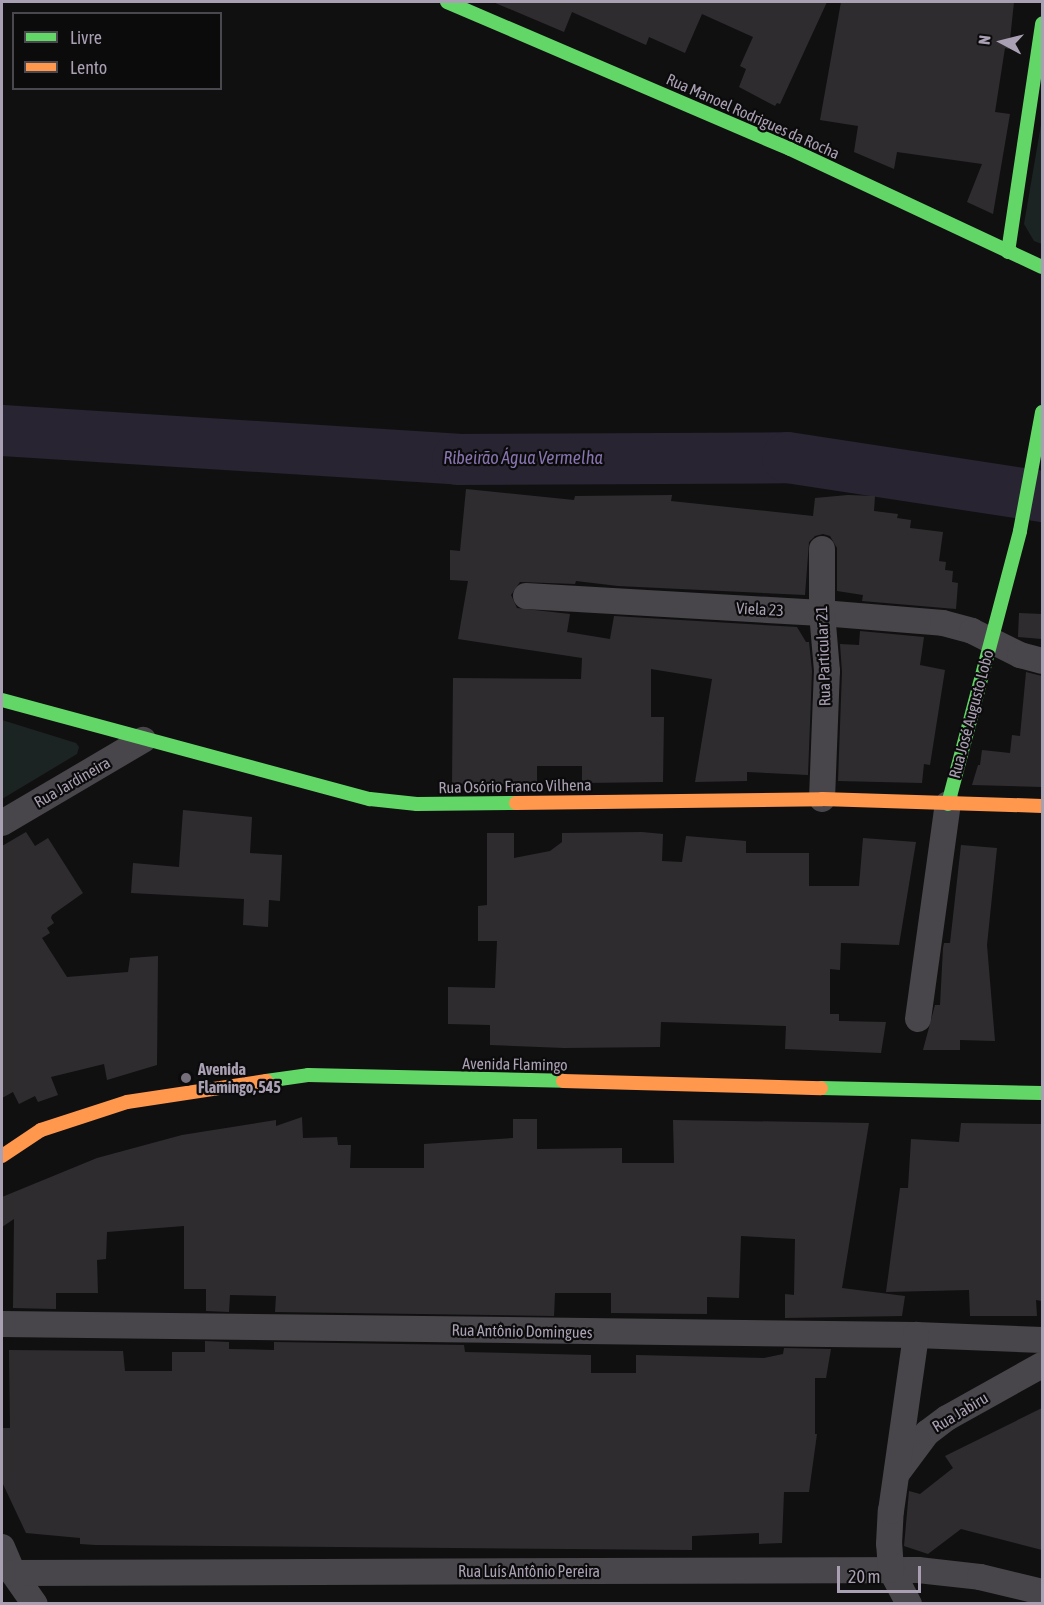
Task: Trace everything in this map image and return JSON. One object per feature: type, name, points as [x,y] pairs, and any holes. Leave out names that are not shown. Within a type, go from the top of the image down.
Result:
[{"type":"street","name":"Rua Manoel Rodrigues da Rocha","points":[[447,2],[790,149],[1042,267]]},
{"type":"street","points":[[1008,252],[1040,53],[1042,24]]},
{"type":"street","name":"Rua José Augusto Lobo","points":[[918,1019],[948,804],[1020,531],[1027,482],[1042,412]]},
{"type":"street","name":"Rua Particular 21","points":[[822,549],[822,613],[827,671],[822,798]]},
{"type":"street","name":"Viela 23","points":[[526,596],[822,613],[943,623],[972,631],[1020,655],[1042,661]]},
{"type":"street","name":"Rua Osório Franco Vilhena","points":[[2,700],[143,740],[369,799],[417,804],[822,798],[1042,806]]},
{"type":"street","name":"Rua Jardineira","points":[[2,823],[143,740]]},
{"type":"street","name":"Avenida Flamingo","points":[[2,1156],[41,1130],[127,1102],[308,1075],[1042,1093]]},
{"type":"street","name":"Rua Antônio Domingues","points":[[2,1324],[916,1335],[1042,1340]]},
{"type":"street","name":"Rua Jabiru","points":[[891,1570],[889,1533],[916,1335]]},
{"type":"street","name":"Rua Jabiru","points":[[895,1478],[927,1433],[947,1418],[1042,1365]]},
{"type":"street","points":[[2,1547],[13,1573],[36,1604]]},
{"type":"street","points":[[891,1570],[909,1604]]},
{"type":"street","name":"Rua Luís Antônio Pereira","points":[[13,1573],[891,1570],[948,1573],[1042,1592]]},
{"type":"shaded area","points":[[1042,119],[1042,244],[1034,241],[1024,224]]},
{"type":"shaded area","points":[[2,720],[76,743],[79,747],[77,754],[2,799]]},
{"type":"building","points":[[493,2],[827,2],[780,104],[777,103],[775,106],[739,87],[746,69],[740,66],[753,37],[702,14],[685,53],[649,37],[646,45],[572,12],[564,32]]},
{"type":"building","points":[[841,2],[1014,2],[1009,49],[1005,48],[995,112],[1010,114],[993,214],[967,202],[982,164],[897,152],[894,169],[854,152],[858,126],[820,120]]},
{"type":"building","points":[[466,489],[574,500],[575,496],[672,495],[671,501],[813,516],[815,498],[848,495],[875,496],[874,511],[898,514],[897,518],[911,520],[910,528],[943,532],[939,561],[946,562],[945,570],[953,571],[952,582],[958,583],[956,609],[862,601],[863,595],[837,591],[837,548],[830,536],[823,534],[815,536],[809,542],[805,595],[618,586],[576,581],[575,584],[520,582],[511,595],[517,608],[570,614],[567,632],[610,639],[614,616],[797,627],[806,642],[809,642],[812,671],[808,775],[747,772],[747,781],[695,782],[712,679],[651,669],[651,717],[664,717],[663,782],[582,783],[582,766],[537,766],[537,784],[452,785],[453,678],[581,679],[582,658],[458,639],[468,581],[450,580],[450,550],[460,551]]},
{"type":"building","points":[[1019,613],[1042,614],[1042,639],[1018,637]]},
{"type":"building","points":[[860,631],[924,637],[920,665],[945,670],[930,765],[924,764],[922,783],[838,781],[842,672],[840,644],[859,645]]},
{"type":"building","points":[[1026,672],[1042,676],[1042,787],[972,785],[978,765],[980,765],[982,750],[1010,753],[1012,735],[1020,736]]},
{"type":"building","points":[[183,810],[252,817],[250,853],[282,855],[280,901],[269,900],[268,927],[243,925],[244,899],[131,893],[133,863],[179,867]]},
{"type":"building","points":[[26,832],[35,846],[48,838],[83,893],[52,915],[54,923],[47,928],[50,933],[42,938],[67,977],[128,972],[130,958],[158,956],[157,1065],[107,1080],[104,1064],[51,1077],[58,1095],[38,1102],[35,1096],[19,1104],[13,1092],[2,1098],[2,846]]},
{"type":"building","points":[[487,833],[514,833],[514,858],[550,851],[562,842],[562,833],[663,834],[662,861],[682,862],[686,836],[746,841],[746,853],[809,853],[809,886],[859,886],[863,838],[916,842],[899,945],[841,943],[840,970],[830,969],[830,1014],[839,1014],[839,1021],[886,1022],[881,1053],[785,1049],[786,1026],[661,1022],[660,1047],[564,1048],[490,1045],[490,1025],[448,1024],[448,987],[495,988],[497,941],[478,941],[478,906],[487,905]]},
{"type":"building","points":[[961,845],[997,848],[987,945],[995,1041],[960,1040],[960,1050],[923,1050],[935,1005],[940,1005],[943,948],[944,943],[950,943]]},
{"type":"building","points":[[302,1117],[303,1138],[337,1137],[338,1145],[351,1145],[350,1168],[424,1168],[424,1144],[513,1138],[513,1119],[537,1119],[537,1149],[622,1148],[622,1163],[674,1163],[673,1120],[869,1123],[842,1288],[905,1296],[902,1316],[785,1318],[785,1294],[794,1295],[795,1239],[741,1236],[739,1298],[707,1297],[707,1314],[611,1313],[611,1293],[555,1293],[554,1316],[275,1312],[276,1296],[230,1295],[229,1312],[206,1311],[206,1289],[184,1289],[184,1226],[107,1232],[106,1259],[97,1260],[98,1293],[56,1293],[56,1309],[13,1308],[14,1219],[2,1227],[2,1197],[97,1158],[182,1135],[276,1120],[276,1126]]},
{"type":"building","points":[[961,1123],[1042,1124],[1042,1301],[1036,1300],[1037,1316],[970,1316],[969,1290],[886,1292],[900,1188],[908,1188],[911,1139],[959,1142]]},
{"type":"building","points":[[205,1341],[229,1342],[229,1349],[274,1350],[274,1342],[464,1345],[465,1352],[591,1355],[591,1373],[636,1373],[636,1355],[764,1358],[783,1354],[784,1348],[831,1349],[826,1378],[815,1378],[815,1434],[817,1434],[809,1492],[784,1492],[782,1543],[759,1544],[759,1533],[692,1536],[692,1550],[95,1545],[80,1544],[80,1538],[26,1533],[2,1482],[2,1428],[10,1428],[9,1350],[123,1351],[125,1371],[172,1371],[172,1352],[205,1352]]},
{"type":"building","points":[[1042,1408],[1042,1550],[961,1529],[928,1554],[904,1546],[909,1491],[920,1494],[953,1468],[945,1456]]},
{"type":"waterway","name":"Ribeirão Água Vermelha","points":[[2,430],[457,459],[787,457],[1042,496]]},
{"type":"traffic: fast","points":[[447,2],[790,149],[1042,267]]},
{"type":"traffic: fast","points":[[1008,252],[1042,24]]},
{"type":"traffic: fast","points":[[948,804],[1020,531],[1042,412]]},
{"type":"traffic: fast","points":[[2,700],[370,799],[417,804],[516,803]]},
{"type":"traffic: fast","points":[[266,1081],[308,1075],[563,1081]]},
{"type":"traffic: fast","points":[[821,1088],[1042,1093]]},
{"type":"traffic: slow","points":[[516,803],[822,799],[1042,806]]},
{"type":"traffic: slow","points":[[2,1156],[41,1130],[127,1102],[266,1081]]},
{"type":"traffic: slow","points":[[563,1081],[821,1088]]},
{"type":"place","name":"Avenida Flamingo, 545","points":[[186,1078]]}]
